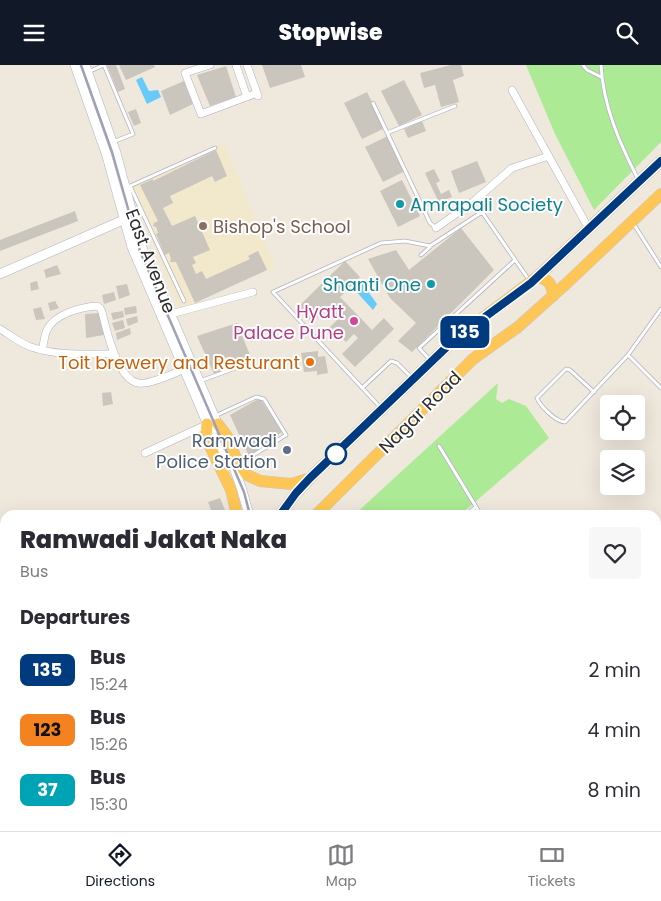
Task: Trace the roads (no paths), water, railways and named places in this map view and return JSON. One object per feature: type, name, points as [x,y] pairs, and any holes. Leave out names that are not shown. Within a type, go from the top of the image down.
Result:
[{"type":"highway","name":"Nagar Road","points":[[284,510],[310,478],[455,339],[534,280],[661,161]]},
{"type":"highway","name":"Nagar Road","points":[[321,510],[473,359],[518,327],[568,283],[661,194]]},
{"type":"highway","points":[[551,264],[555,277],[568,283]]},
{"type":"highway","points":[[534,280],[545,279],[549,282],[552,287],[553,296]]},
{"type":"highway","points":[[236,510],[231,491],[206,438],[214,421],[227,436],[239,464],[247,475],[260,481],[291,485],[310,478]]},
{"type":"main road","name":"East Avenue","points":[[75,65],[128,218],[200,382],[214,421]]},
{"type":"main road","name":"East Avenue","points":[[86,69],[128,187],[128,218],[132,247],[183,369],[214,421]]},
{"type":"main road","points":[[0,274],[128,218]]},
{"type":"main road","points":[[214,421],[241,510]]},
{"type":"main road","points":[[214,421],[241,487],[248,510]]},
{"type":"street","points":[[210,65],[185,73],[201,114],[257,95],[247,65]]},
{"type":"street","points":[[236,65],[247,97]]},
{"type":"street","points":[[512,90],[589,229]]},
{"type":"street","points":[[436,228],[473,202],[512,168],[549,156]]},
{"type":"street","points":[[171,314],[253,292]]},
{"type":"street","points":[[42,350],[47,329],[55,319],[70,312],[97,306],[100,308],[110,347],[126,375],[132,381],[147,383],[193,366]]},
{"type":"street","points":[[0,329],[29,346],[42,350],[68,353],[114,354]]},
{"type":"street","points":[[145,453],[214,421]]},
{"type":"lane","points":[[86,69],[104,65],[133,134],[112,143]]},
{"type":"lane","points":[[583,65],[586,70],[602,77]]},
{"type":"lane","points":[[601,65],[602,77],[616,133],[640,182]]},
{"type":"lane","points":[[373,103],[430,223],[436,228]]},
{"type":"lane","points":[[387,133],[455,106]]},
{"type":"lane","points":[[184,301],[142,212],[128,187],[215,148]]},
{"type":"lane","points":[[128,218],[142,212]]},
{"type":"lane","points":[[421,255],[430,246],[482,212],[515,260],[534,280]]},
{"type":"lane","points":[[632,223],[661,267]]},
{"type":"lane","points":[[382,409],[273,292],[381,243],[405,241],[430,246]]},
{"type":"lane","points":[[432,363],[419,348],[515,260]]},
{"type":"lane","points":[[594,392],[570,370],[566,369],[537,398],[562,423],[567,421],[594,392],[628,355],[661,309]]},
{"type":"lane","points":[[628,355],[661,388]]},
{"type":"lane","points":[[362,388],[391,361],[397,363],[414,379]]},
{"type":"lane","points":[[200,382],[252,362]]},
{"type":"lane","points":[[214,421],[256,397],[264,399],[286,435],[239,464]]},
{"type":"lane","points":[[439,446],[478,510]]},
{"type":"lane","points":[[472,510],[476,507]]},
{"type":"water","points":[[142,77],[149,91],[158,90],[161,97],[147,104],[136,80]]},
{"type":"water","points":[[360,280],[377,304],[373,310],[352,287]]},
{"type":"railway","points":[[81,65],[112,152],[140,251],[244,492],[249,510]]},
{"type":"place","name":"Amrapali Society","points":[[400,204]]},
{"type":"place","name":"Bishop's School","points":[[203,226]]},
{"type":"place","name":"Shanti One","points":[[431,284]]},
{"type":"place","name":"Hyatt Palace Pune","points":[[354,321]]},
{"type":"place","name":"Toit brewery and Resturant","points":[[310,362]]},
{"type":"place","name":"Ramwadi Police Station","points":[[287,450]]}]
